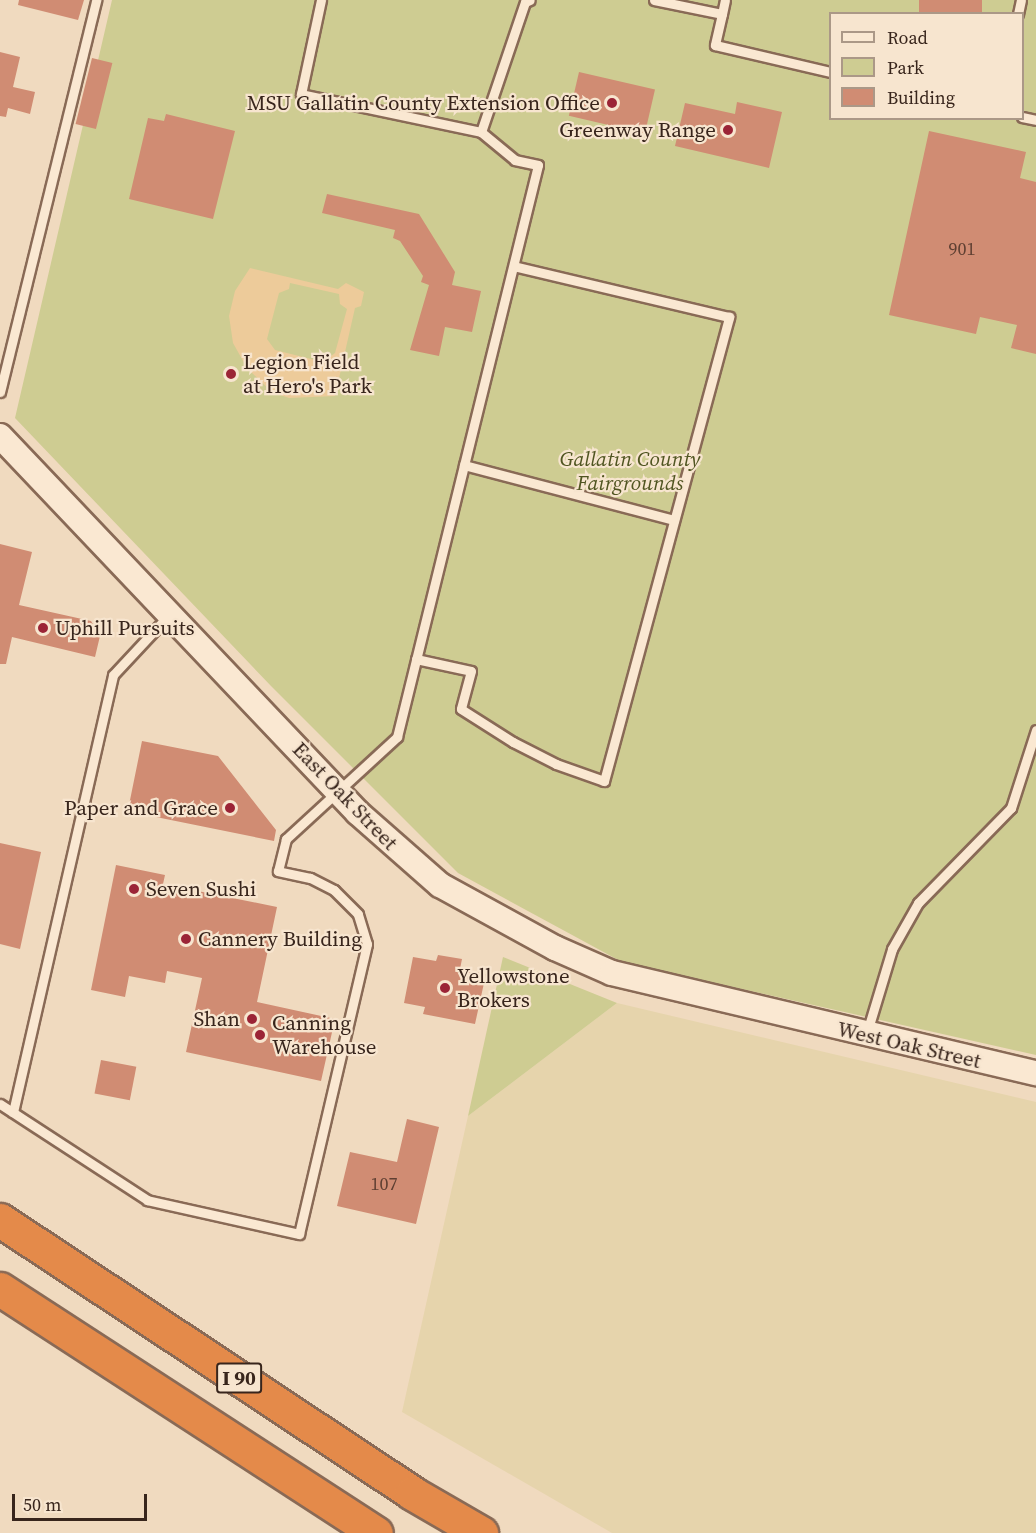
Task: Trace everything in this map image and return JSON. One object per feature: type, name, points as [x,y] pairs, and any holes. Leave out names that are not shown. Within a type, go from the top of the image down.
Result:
[{"type":"highway","name":"I 90","points":[[0,1220],[402,1486],[480,1533]]},
{"type":"highway","name":"I 90","points":[[0,1288],[376,1533]]},
{"type":"street","name":"East Oak Street","points":[[0,436],[337,791],[395,849],[441,885],[555,948],[612,973],[782,1016]]},
{"type":"street","name":"West Oak Street","points":[[782,1016],[1036,1073]]},
{"type":"lane","points":[[0,392],[96,0]]},
{"type":"lane","points":[[0,1104],[147,1200],[300,1234],[367,944],[358,914],[334,890],[310,878],[278,871],[286,839],[397,737],[538,165],[514,160],[481,132],[301,94],[321,0]]},
{"type":"lane","points":[[481,132],[525,2],[530,0]]},
{"type":"lane","points":[[654,0],[722,14]]},
{"type":"lane","points":[[725,0],[715,45],[829,72]]},
{"type":"lane","points":[[416,659],[471,671],[461,709],[521,747],[604,781],[729,316],[513,266]]},
{"type":"lane","points":[[464,465],[674,520]]},
{"type":"lane","points":[[13,1112],[113,675],[170,613]]},
{"type":"lane","points":[[866,1035],[892,949],[918,903],[1011,808],[1036,730]]},
{"type":"shaded area","points":[[617,1003],[1036,1102],[1036,1533],[612,1533],[402,1412],[468,1116]]},
{"type":"green space","name":"Gallatin County Fairgrounds","points":[[112,0],[1036,0],[1036,1055],[622,962],[458,873],[271,686],[15,418]]},
{"type":"green space","points":[[503,957],[617,1003],[468,1116]]},
{"type":"sand","points":[[250,268],[338,289],[346,283],[364,292],[361,306],[355,308],[335,396],[289,398],[272,392],[247,368],[233,343],[229,316],[235,291]],"holes":[[[290,283],[339,294],[340,304],[347,309],[335,353],[323,362],[275,350],[267,339],[279,293],[289,289]]]},
{"type":"building","points":[[19,0],[84,0],[78,20],[18,5]]},
{"type":"building","points":[[919,0],[982,0],[982,12],[919,12]]},
{"type":"building","points":[[0,52],[20,57],[13,87],[35,92],[30,114],[8,108],[6,117],[0,116]]},
{"type":"building","points":[[92,58],[112,63],[96,129],[76,124]]},
{"type":"building","name":"MSU Gallatin County Extension Office","points":[[579,72],[655,90],[645,133],[569,116]]},
{"type":"building","name":"Greenway Range","points":[[737,102],[782,112],[769,168],[675,146],[685,103],[735,114]]},
{"type":"building","points":[[166,114],[235,131],[213,219],[129,199],[148,118],[164,121]]},
{"type":"building","points":[[929,131],[1026,152],[1020,178],[1036,182],[1036,354],[1011,348],[1017,325],[980,317],[976,334],[889,315]]},
{"type":"building","points":[[327,194],[419,214],[455,272],[452,285],[481,291],[472,332],[445,327],[439,356],[410,350],[429,285],[421,282],[423,276],[400,241],[393,238],[395,230],[322,213]]},
{"type":"building","points":[[0,544],[32,552],[19,605],[91,621],[100,636],[95,657],[12,637],[6,664],[0,664]]},
{"type":"building","points":[[142,741],[218,756],[276,830],[274,841],[151,816],[152,809],[129,805]]},
{"type":"building","points":[[0,843],[41,852],[20,949],[0,944]]},
{"type":"building","name":"Cannery Building","points":[[116,865],[165,875],[163,884],[277,907],[257,1002],[335,1019],[321,1081],[186,1052],[202,978],[167,971],[165,983],[129,976],[125,997],[91,990]]},
{"type":"building","name":"Yellowstone Brokers","points":[[438,955],[462,959],[460,969],[486,974],[475,1024],[423,1014],[425,1007],[404,1003],[413,957],[436,961]]},
{"type":"building","points":[[101,1060],[136,1067],[130,1100],[95,1093]]},
{"type":"building","points":[[407,1119],[439,1127],[416,1224],[337,1206],[350,1152],[397,1162]]},
{"type":"place","name":"MSU Gallatin County Extension Office","points":[[612,103]]},
{"type":"place","name":"Greenway Range","points":[[728,130]]},
{"type":"place","name":"Legion Field at Hero's Park","points":[[231,374]]},
{"type":"place","name":"Uphill Pursuits","points":[[43,628]]},
{"type":"place","name":"Paper and Grace","points":[[230,808]]},
{"type":"place","name":"Seven Sushi","points":[[134,889]]},
{"type":"place","name":"Cannery Building","points":[[186,939]]},
{"type":"place","name":"Yellowstone Brokers","points":[[445,988]]},
{"type":"place","name":"Shan","points":[[252,1019]]},
{"type":"place","name":"Canning Warehouse","points":[[260,1035]]}]
